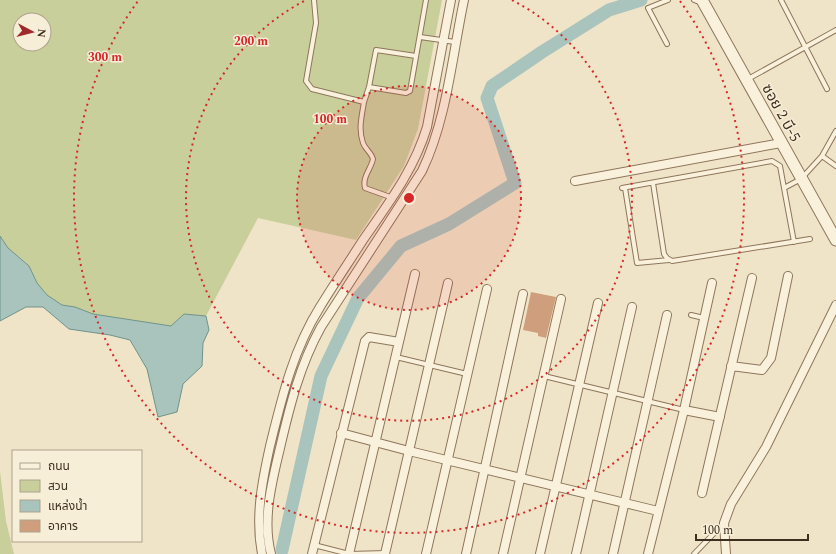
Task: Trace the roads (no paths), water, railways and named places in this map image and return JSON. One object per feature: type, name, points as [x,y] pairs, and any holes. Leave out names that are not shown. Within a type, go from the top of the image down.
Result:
[{"type":"street","points":[[262,554],[259,526],[259,503],[262,480],[288,376],[304,336],[320,307],[393,198],[422,146],[427,127],[451,0]]},
{"type":"street","points":[[272,554],[268,529],[269,506],[273,478],[297,382],[312,344],[321,327],[424,166],[432,149],[438,128],[464,0]]},
{"type":"street","name":"ซอย 2 บี-5","points":[[700,1],[836,240]]},
{"type":"street","points":[[575,181],[781,143]]},
{"type":"street","points":[[349,554],[415,274]]},
{"type":"street","points":[[731,366],[762,370],[767,366],[771,358],[788,276]]},
{"type":"street","points":[[702,492],[752,278]]},
{"type":"street","points":[[387,554],[448,283]]},
{"type":"street","points":[[648,554],[684,410],[712,283]]},
{"type":"street","points":[[426,554],[487,288]]},
{"type":"street","points":[[466,554],[524,294]]},
{"type":"street","points":[[503,554],[561,299]]},
{"type":"street","points":[[540,554],[557,486],[598,303]]},
{"type":"street","points":[[726,554],[724,523],[731,504],[766,447],[836,305]]},
{"type":"street","points":[[576,554],[632,307]]},
{"type":"street","points":[[613,554],[668,315]]},
{"type":"street","points":[[312,554],[341,433],[365,342],[369,337],[399,342]]},
{"type":"street","points":[[684,410],[720,417]]},
{"type":"street","points":[[341,433],[409,452],[658,511]]},
{"type":"lane","points":[[314,0],[316,22],[307,70],[306,80],[308,86],[316,90],[364,102]]},
{"type":"lane","points":[[369,87],[410,91],[426,0]]},
{"type":"lane","points":[[667,44],[648,8],[668,0]]},
{"type":"lane","points":[[781,0],[827,89]]},
{"type":"lane","points":[[746,80],[836,30]]},
{"type":"lane","points":[[420,37],[455,42]]},
{"type":"lane","points":[[393,198],[365,188],[364,186],[364,180],[373,159],[364,144],[361,135],[364,102],[369,87],[376,50],[416,56]]},
{"type":"lane","points":[[784,188],[801,179],[822,156],[836,131]]},
{"type":"lane","points":[[822,156],[836,166]]},
{"type":"lane","points":[[794,242],[780,166],[772,161],[624,188],[637,263],[677,260],[794,242],[810,239]]},
{"type":"lane","points":[[653,183],[664,254],[669,260]]},
{"type":"lane","points":[[691,315],[705,318]]},
{"type":"lane","points":[[396,357],[467,374]]},
{"type":"lane","points":[[544,376],[580,384],[648,403],[684,410]]},
{"type":"lane","points":[[694,554],[724,523]]},
{"type":"lane","points":[[314,545],[349,554],[387,554]]},
{"type":"water","points":[[0,236],[8,248],[29,266],[37,283],[47,295],[62,305],[75,307],[93,314],[171,326],[184,314],[206,316],[209,330],[203,343],[202,366],[183,384],[177,412],[158,417],[147,369],[130,340],[110,335],[69,329],[43,307],[26,307],[0,321]]},
{"type":"waterway","points":[[282,550],[321,376],[358,298],[401,246],[449,224],[515,183],[487,98],[492,86],[542,52],[609,10],[641,0]]}]
